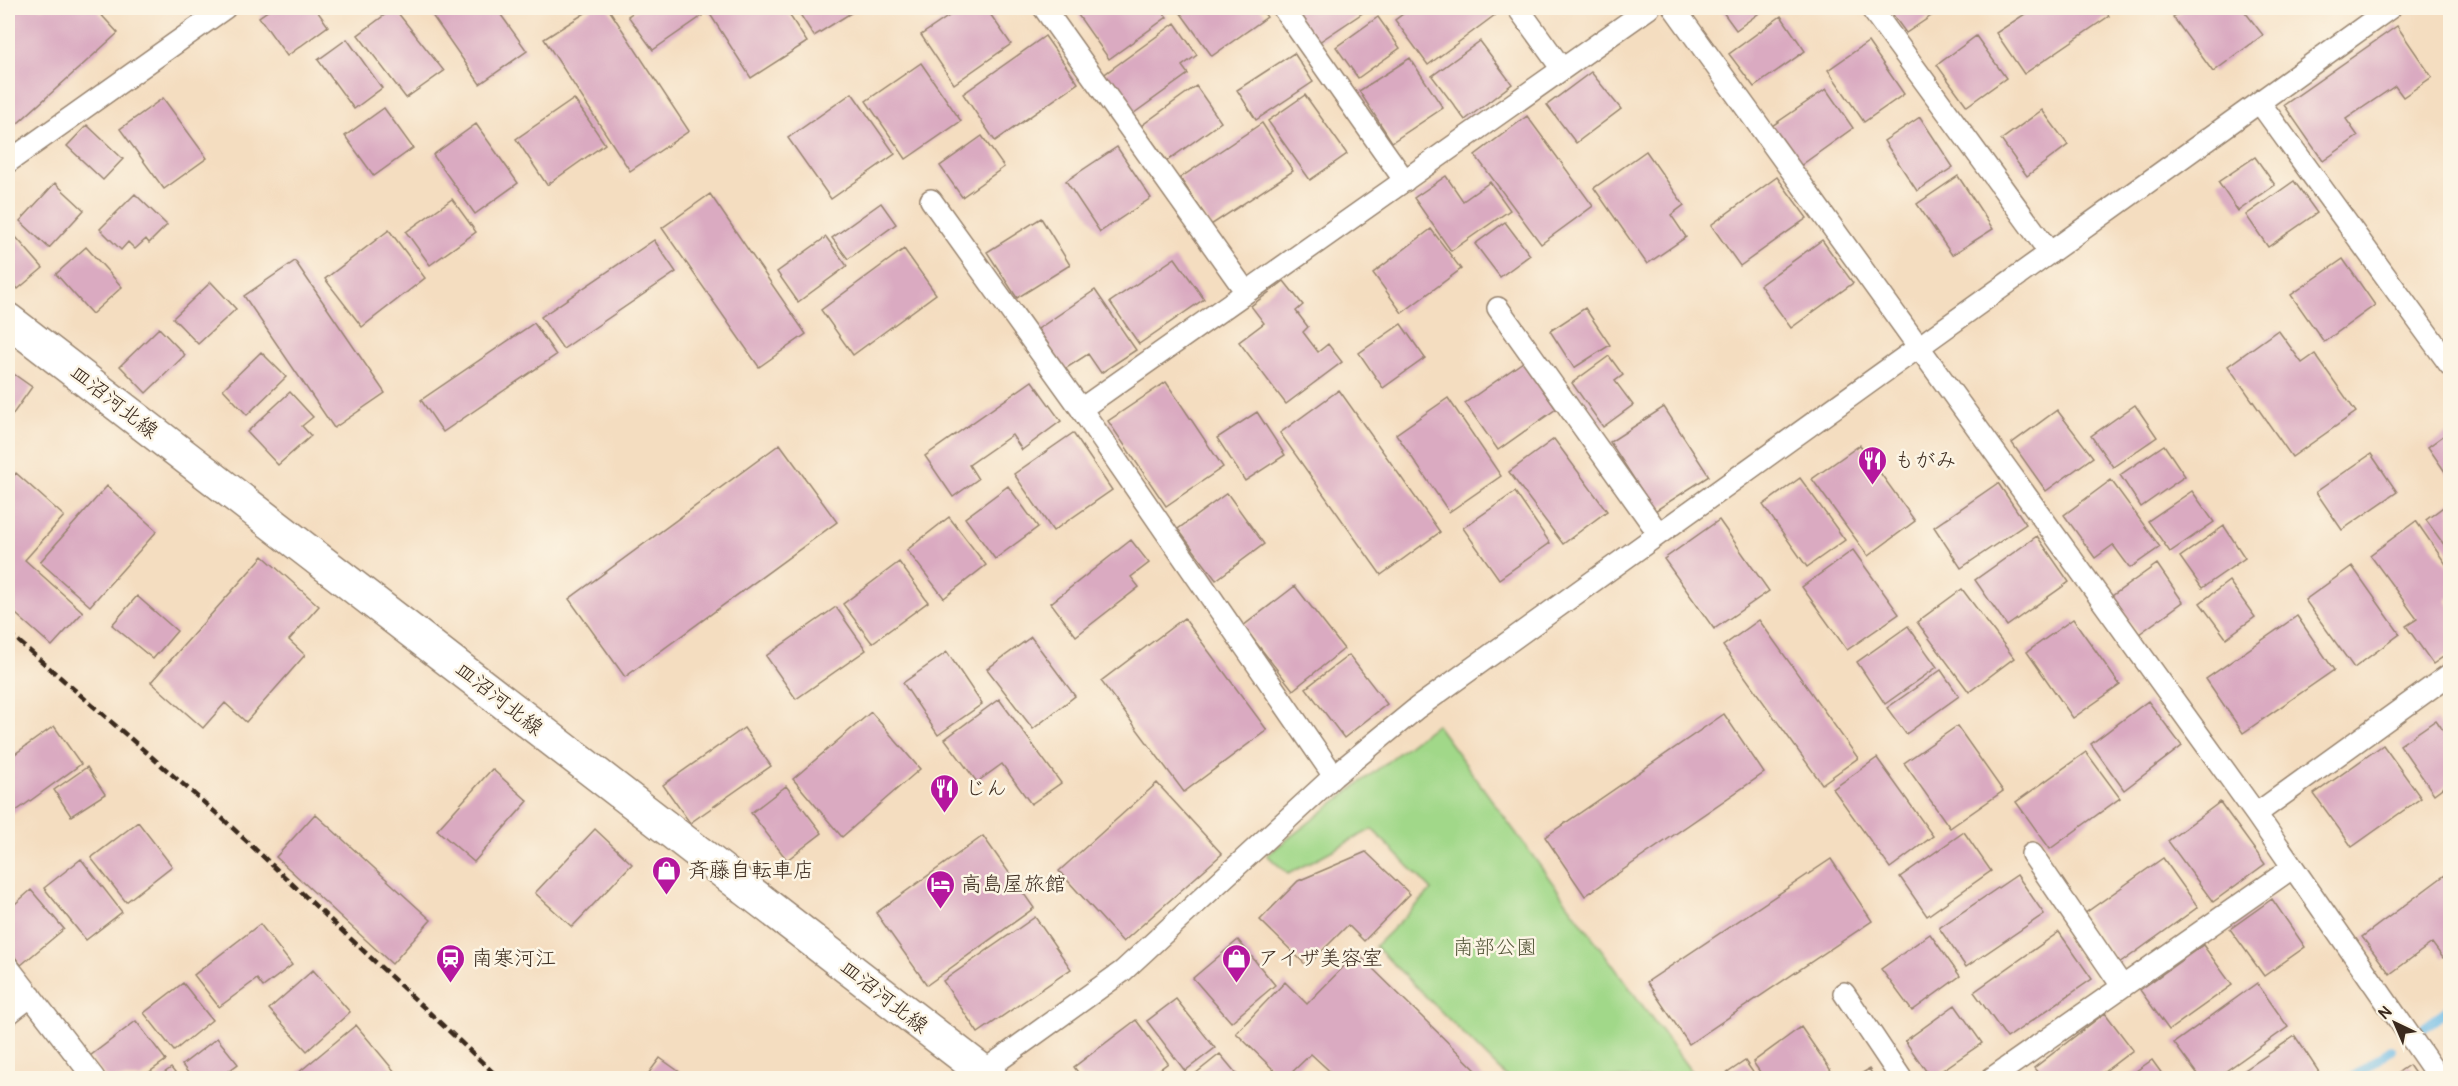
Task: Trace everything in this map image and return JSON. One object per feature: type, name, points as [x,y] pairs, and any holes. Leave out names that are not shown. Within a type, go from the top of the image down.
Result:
[{"type":"main road","name":"皿沼河北線","points":[[8,320],[982,1077]]},
{"type":"lane","points":[[8,162],[225,8]]},
{"type":"lane","points":[[1044,8],[1246,292]]},
{"type":"lane","points":[[1283,8],[1405,181]]},
{"type":"lane","points":[[1518,8],[1562,69]]},
{"type":"lane","points":[[1081,409],[1649,8]]},
{"type":"lane","points":[[1674,8],[2256,814],[2439,1078]]},
{"type":"lane","points":[[1872,8],[2050,253]]},
{"type":"lane","points":[[982,1077],[1123,971],[1334,776],[1417,708],[2390,8]]},
{"type":"lane","points":[[2260,103],[2451,365]]},
{"type":"lane","points":[[931,200],[1081,409],[1334,776]]},
{"type":"lane","points":[[1498,308],[1659,534]]},
{"type":"lane","points":[[2256,814],[2448,680]]},
{"type":"lane","points":[[2032,854],[2122,986]]},
{"type":"lane","points":[[1992,1078],[2292,868]]},
{"type":"lane","points":[[8,967],[94,1078]]},
{"type":"lane","points":[[1844,993],[1901,1078]]},
{"type":"lane","points":[[8,1014],[31,996]]},
{"type":"green space","name":"南部公園","points":[[1436,724],[1695,1077],[1508,1078],[1375,946],[1432,890],[1372,829],[1288,874],[1267,855]]},
{"type":"building","points":[[8,8],[95,8],[118,33],[8,132]]},
{"type":"building","points":[[272,8],[315,8],[328,26],[287,56],[259,17]]},
{"type":"building","points":[[394,8],[444,71],[406,98],[358,35]]},
{"type":"building","points":[[427,8],[496,8],[527,51],[480,84]]},
{"type":"building","points":[[593,8],[608,8],[689,131],[630,171],[544,39]]},
{"type":"building","points":[[640,8],[696,8],[702,16],[653,50],[628,16]]},
{"type":"building","points":[[706,8],[785,8],[807,42],[751,78]]},
{"type":"building","points":[[796,8],[859,8],[814,36]]},
{"type":"building","points":[[961,8],[986,8],[1011,44],[954,84],[921,35]]},
{"type":"building","points":[[1088,8],[1160,8],[1167,17],[1109,59],[1078,15]]},
{"type":"building","points":[[1177,8],[1260,8],[1267,17],[1212,56]]},
{"type":"building","points":[[1292,8],[1370,8],[1316,44]]},
{"type":"building","points":[[1411,8],[1503,9],[1428,65],[1395,20]]},
{"type":"building","points":[[1720,8],[1766,8],[1736,30]]},
{"type":"building","points":[[1888,8],[1943,8],[1906,33]]},
{"type":"building","points":[[2034,8],[2104,8],[2109,16],[2024,74],[1996,33]]},
{"type":"building","points":[[2186,8],[2242,8],[2263,35],[2213,72],[2173,17]]},
{"type":"building","points":[[1781,16],[1805,51],[1754,87],[1729,54]]},
{"type":"building","points":[[1378,17],[1400,48],[1358,78],[1336,47]]},
{"type":"building","points":[[1175,23],[1197,55],[1182,66],[1188,74],[1130,116],[1102,76]]},
{"type":"building","points":[[2397,26],[2432,77],[2403,97],[2395,86],[2346,119],[2358,136],[2323,161],[2284,105]]},
{"type":"building","points":[[1045,36],[1078,83],[995,141],[963,94]]},
{"type":"building","points":[[1976,36],[2006,78],[1967,106],[1937,65]]},
{"type":"building","points":[[347,39],[382,88],[354,109],[318,60]]},
{"type":"building","points":[[1480,41],[1512,84],[1465,120],[1432,76]]},
{"type":"building","points":[[1868,42],[1904,94],[1864,122],[1828,70]]},
{"type":"building","points":[[1294,53],[1313,82],[1256,120],[1237,90]]},
{"type":"building","points":[[1410,58],[1443,108],[1392,142],[1359,91]]},
{"type":"building","points":[[921,63],[961,121],[906,159],[866,101]]},
{"type":"building","points":[[1591,72],[1621,109],[1576,143],[1547,105]]},
{"type":"building","points":[[1196,86],[1221,122],[1167,161],[1141,126]]},
{"type":"building","points":[[1826,89],[1853,128],[1800,166],[1772,126]]},
{"type":"building","points":[[852,93],[895,154],[831,199],[788,138]]},
{"type":"building","points":[[1305,95],[1347,154],[1310,180],[1268,121]]},
{"type":"building","points":[[163,98],[207,158],[164,189],[120,129]]},
{"type":"building","points":[[574,99],[605,144],[547,185],[516,139]]},
{"type":"building","points":[[384,108],[413,148],[374,176],[345,136]]},
{"type":"building","points":[[2042,110],[2068,145],[2027,176],[2001,140]]},
{"type":"building","points":[[1527,116],[1593,206],[1541,244],[1475,155]]},
{"type":"building","points":[[1920,117],[1953,167],[1917,191],[1884,141]]},
{"type":"building","points":[[1262,123],[1293,171],[1211,225],[1180,178]]},
{"type":"building","points":[[476,124],[518,183],[475,214],[433,155]]},
{"type":"building","points":[[87,125],[123,159],[103,180],[67,146]]},
{"type":"building","points":[[982,136],[1004,167],[962,197],[940,166]]},
{"type":"building","points":[[1117,147],[1151,198],[1100,232],[1066,181]]},
{"type":"building","points":[[1646,151],[1684,205],[1671,215],[1686,237],[1647,264],[1594,188]]},
{"type":"building","points":[[2255,157],[2275,185],[2238,211],[2218,182]]},
{"type":"building","points":[[1446,176],[1463,201],[1490,182],[1510,210],[1451,251],[1414,198]]},
{"type":"building","points":[[1958,176],[1993,229],[1952,255],[1917,204]]},
{"type":"building","points":[[1777,177],[1807,218],[1740,266],[1711,225]]},
{"type":"building","points":[[2294,181],[2317,213],[2268,247],[2246,215]]},
{"type":"building","points":[[55,183],[84,210],[49,248],[20,221]]},
{"type":"building","points":[[135,194],[167,225],[149,243],[146,239],[135,249],[128,242],[121,250],[100,229]]},
{"type":"building","points":[[710,194],[806,334],[759,367],[662,228]]},
{"type":"building","points":[[452,199],[476,232],[430,265],[406,232]]},
{"type":"building","points":[[881,203],[896,224],[848,259],[832,238]]},
{"type":"building","points":[[1041,218],[1070,265],[1017,298],[987,252]]},
{"type":"building","points":[[1505,222],[1530,255],[1500,277],[1475,244]]},
{"type":"building","points":[[8,228],[43,268],[18,289],[8,277]]},
{"type":"building","points":[[1431,229],[1461,269],[1402,313],[1373,273]]},
{"type":"building","points":[[389,230],[425,278],[362,327],[325,279]]},
{"type":"building","points":[[826,237],[847,266],[798,302],[777,272]]},
{"type":"building","points":[[654,240],[676,272],[563,349],[541,317]]},
{"type":"building","points":[[1822,240],[1853,283],[1791,328],[1760,285]]},
{"type":"building","points":[[86,247],[122,287],[92,314],[56,274]]},
{"type":"building","points":[[904,249],[936,294],[853,355],[821,310]]},
{"type":"building","points":[[1175,258],[1204,299],[1139,344],[1110,302]]},
{"type":"building","points":[[2343,259],[2375,305],[2324,342],[2291,295]]},
{"type":"building","points":[[295,261],[385,393],[334,428],[244,296]]},
{"type":"building","points":[[1284,281],[1303,305],[1296,311],[1308,327],[1303,332],[1318,352],[1328,344],[1342,362],[1286,404],[1239,342],[1264,323],[1251,306]]},
{"type":"building","points":[[211,282],[236,309],[198,344],[173,318]]},
{"type":"building","points":[[1095,290],[1136,350],[1101,373],[1088,354],[1065,369],[1038,329]]},
{"type":"building","points":[[1585,308],[1610,345],[1574,368],[1550,331]]},
{"type":"building","points":[[534,323],[556,355],[443,432],[421,400]]},
{"type":"building","points":[[1401,324],[1425,358],[1383,388],[1359,353]]},
{"type":"building","points":[[159,328],[185,355],[146,393],[120,366]]},
{"type":"building","points":[[2278,330],[2302,363],[2315,354],[2356,412],[2292,457],[2228,366]]},
{"type":"building","points":[[261,352],[286,377],[247,415],[223,389]]},
{"type":"building","points":[[1609,356],[1623,375],[1615,381],[1633,405],[1603,427],[1572,383]]},
{"type":"building","points":[[1523,362],[1556,409],[1498,450],[1465,403]]},
{"type":"building","points":[[8,370],[32,387],[8,421]]},
{"type":"building","points":[[1032,381],[1061,421],[1022,450],[1012,435],[969,465],[978,479],[953,497],[925,456]]},
{"type":"building","points":[[1166,382],[1223,467],[1166,506],[1108,421]]},
{"type":"building","points":[[1339,390],[1440,532],[1381,575],[1280,433]]},
{"type":"building","points":[[290,392],[313,417],[302,426],[311,436],[278,465],[247,432]]},
{"type":"building","points":[[1448,398],[1501,476],[1449,512],[1396,434]]},
{"type":"building","points":[[2135,405],[2157,437],[2113,467],[2091,436]]},
{"type":"building","points":[[1664,407],[1709,476],[1655,511],[1610,442]]},
{"type":"building","points":[[2057,410],[2093,457],[2046,491],[2012,443]]},
{"type":"building","points":[[1257,412],[1285,455],[1245,481],[1217,438]]},
{"type":"building","points":[[2450,431],[2450,479],[2428,447]]},
{"type":"building","points":[[1073,433],[1112,490],[1053,531],[1014,474]]},
{"type":"building","points":[[1554,439],[1607,511],[1563,544],[1509,472]]},
{"type":"building","points":[[780,444],[837,522],[625,677],[569,599]]},
{"type":"building","points":[[1860,445],[1915,521],[1868,556],[1812,479]]},
{"type":"building","points":[[2164,445],[2185,476],[2141,507],[2120,475]]},
{"type":"building","points":[[2371,454],[2397,492],[2342,530],[2316,492]]},
{"type":"building","points":[[16,473],[64,516],[25,560],[83,612],[52,646],[8,607],[8,483]]},
{"type":"building","points":[[1800,478],[1845,540],[1807,567],[1763,505]]},
{"type":"building","points":[[2111,480],[2160,547],[2130,568],[2113,545],[2095,558],[2064,515]]},
{"type":"building","points":[[1998,483],[2026,524],[1961,568],[1934,527]]},
{"type":"building","points":[[107,486],[157,531],[90,606],[40,562]]},
{"type":"building","points":[[1008,486],[1038,527],[995,559],[965,518]]},
{"type":"building","points":[[2192,491],[2214,522],[2170,552],[2148,521]]},
{"type":"building","points":[[1515,492],[1550,543],[1499,579],[1463,528]]},
{"type":"building","points":[[1227,493],[1264,544],[1216,580],[1178,529]]},
{"type":"building","points":[[2450,502],[2450,553],[2426,520]]},
{"type":"building","points":[[949,517],[986,565],[944,598],[907,550]]},
{"type":"building","points":[[1719,520],[1769,591],[1714,629],[1664,559]]},
{"type":"building","points":[[2416,521],[2450,570],[2450,597],[2446,600],[2450,607],[2450,652],[2433,664],[2406,626],[2417,619],[2370,555]]},
{"type":"building","points":[[2224,526],[2245,558],[2202,588],[2180,557]]},
{"type":"building","points":[[2037,536],[2069,582],[2007,626],[1975,580]]},
{"type":"building","points":[[1131,540],[1149,563],[1131,577],[1139,587],[1076,636],[1051,603]]},
{"type":"building","points":[[1853,550],[1899,614],[1847,650],[1802,587]]},
{"type":"building","points":[[263,556],[319,606],[289,640],[305,655],[246,722],[225,703],[203,728],[151,682]]},
{"type":"building","points":[[899,562],[928,602],[872,643],[843,604]]},
{"type":"building","points":[[2157,564],[2183,602],[2139,634],[2112,596]]},
{"type":"building","points":[[2352,566],[2400,634],[2354,668],[2305,600]]},
{"type":"building","points":[[2229,581],[2255,617],[2226,638],[2200,603]]},
{"type":"building","points":[[1295,586],[1344,649],[1293,690],[1243,626]]},
{"type":"building","points":[[1962,589],[2014,658],[1969,692],[1917,622]]},
{"type":"building","points":[[137,596],[177,631],[153,659],[112,625]]},
{"type":"building","points":[[836,607],[866,650],[796,699],[766,656]]},
{"type":"building","points":[[2297,616],[2334,670],[2243,733],[2206,679]]},
{"type":"building","points":[[1184,618],[1267,730],[1184,792],[1101,681]]},
{"type":"building","points":[[2073,619],[2120,685],[2073,718],[2027,652]]},
{"type":"building","points":[[1759,620],[1858,758],[1822,784],[1723,646]]},
{"type":"building","points":[[1908,626],[1937,667],[1885,704],[1857,662]]},
{"type":"building","points":[[1031,637],[1075,696],[1033,729],[987,669]]},
{"type":"building","points":[[947,652],[982,704],[938,735],[903,683]]},
{"type":"building","points":[[1349,655],[1387,704],[1344,738],[1306,688]]},
{"type":"building","points":[[1941,670],[1959,696],[1906,734],[1887,708]]},
{"type":"building","points":[[999,699],[1061,783],[1031,804],[1002,764],[977,782],[945,739]]},
{"type":"building","points":[[2148,701],[2182,746],[2124,790],[2091,744]]},
{"type":"building","points":[[871,712],[920,769],[842,837],[793,779]]},
{"type":"building","points":[[1724,714],[1764,773],[1585,896],[1545,837]]},
{"type":"building","points":[[2436,720],[2450,740],[2450,782],[2434,794],[2400,745]]},
{"type":"building","points":[[54,726],[81,764],[12,814],[8,807],[8,759]]},
{"type":"building","points":[[1957,726],[2003,791],[1950,828],[1904,763]]},
{"type":"building","points":[[744,728],[771,766],[690,823],[663,785]]},
{"type":"building","points":[[2383,745],[2421,798],[2352,847],[2314,794]]},
{"type":"building","points":[[2086,752],[2120,798],[2050,849],[2016,802]]},
{"type":"building","points":[[1877,758],[1933,836],[1890,868],[1833,789]]},
{"type":"building","points":[[87,767],[105,794],[71,816],[54,790]]},
{"type":"building","points":[[492,769],[528,801],[474,862],[437,830]]},
{"type":"building","points":[[1157,783],[1222,854],[1123,942],[1059,871]]},
{"type":"building","points":[[786,786],[822,833],[787,860],[751,813]]},
{"type":"building","points":[[2220,802],[2265,864],[2213,902],[2168,841]]},
{"type":"building","points":[[315,814],[431,920],[392,964],[276,857]]},
{"type":"building","points":[[138,822],[172,866],[126,902],[91,858]]},
{"type":"building","points":[[595,829],[632,864],[572,927],[535,893]]},
{"type":"building","points":[[1964,832],[1991,871],[1927,916],[1900,877]]},
{"type":"building","points":[[983,836],[1034,908],[927,985],[876,913]]},
{"type":"building","points":[[1366,852],[1410,894],[1364,941],[1348,925],[1307,966],[1260,920],[1298,881]]},
{"type":"building","points":[[2163,858],[2198,907],[2119,964],[2084,914]]},
{"type":"building","points":[[81,859],[122,912],[86,940],[44,888]]},
{"type":"building","points":[[1831,859],[1872,921],[1689,1044],[1647,982]]},
{"type":"building","points":[[2017,875],[2044,914],[1966,967],[1939,928]]},
{"type":"building","points":[[2445,875],[2450,882],[2450,953],[2443,958],[2432,943],[2390,974],[2362,937]]},
{"type":"building","points":[[31,890],[64,929],[21,965],[8,948],[8,910]]},
{"type":"building","points":[[2272,899],[2305,947],[2264,976],[2230,929]]},
{"type":"building","points":[[1035,917],[1071,969],[978,1033],[943,981]]},
{"type":"building","points":[[260,924],[292,965],[263,987],[257,979],[219,1007],[194,975]]},
{"type":"building","points":[[2059,932],[2092,979],[2007,1038],[1974,992]]},
{"type":"building","points":[[1930,934],[1960,976],[1912,1011],[1881,969]]},
{"type":"building","points":[[1238,940],[1275,985],[1231,1022],[1193,978]]},
{"type":"building","points":[[2203,945],[2232,985],[2169,1030],[2140,990]]},
{"type":"building","points":[[1357,953],[1484,1078],[1337,1078],[1311,1054],[1286,1078],[1282,1078],[1236,1033],[1285,982],[1307,1004]]},
{"type":"building","points":[[313,970],[350,1012],[307,1051],[269,1009]]},
{"type":"building","points":[[183,983],[212,1020],[174,1051],[144,1013]]},
{"type":"building","points":[[2257,983],[2288,1027],[2216,1078],[2200,1078],[2174,1043]]},
{"type":"building","points":[[1176,999],[1215,1048],[1185,1071],[1147,1021]]},
{"type":"building","points":[[1955,1005],[1982,1043],[1931,1078],[1905,1041]]},
{"type":"building","points":[[2105,1013],[2133,1050],[2096,1078],[2042,1078],[2034,1068]]},
{"type":"building","points":[[1136,1020],[1168,1063],[1148,1078],[1082,1078],[1074,1067]]},
{"type":"building","points":[[136,1021],[166,1060],[141,1078],[107,1078],[90,1056]]},
{"type":"building","points":[[356,1025],[400,1078],[292,1078]]},
{"type":"building","points":[[1801,1027],[1832,1072],[1823,1078],[1764,1078],[1753,1062]]},
{"type":"building","points":[[2295,1036],[2321,1075],[2317,1078],[2233,1078]]},
{"type":"building","points":[[217,1038],[238,1064],[219,1078],[192,1078],[182,1065]]},
{"type":"building","points":[[1220,1054],[1240,1078],[1190,1078]]},
{"type":"building","points":[[660,1058],[688,1078],[645,1078]]},
{"type":"building","points":[[2152,1060],[2165,1078],[2126,1078]]},
{"type":"building","points":[[1745,1061],[1757,1078],[1720,1078]]},
{"type":"building","points":[[2409,1065],[2418,1078],[2390,1078]]},
{"type":"building","points":[[171,1068],[179,1078],[157,1078]]},
{"type":"building","points":[[1869,1069],[1875,1078],[1854,1078]]},
{"type":"waterway","points":[[2423,1028],[2450,1008]]},
{"type":"waterway","points":[[2352,1078],[2391,1050]]},
{"type":"railway","points":[[8,632],[223,819],[499,1078]]},
{"type":"place","name":"もがみ","points":[[1873,486]]},
{"type":"place","name":"じん","points":[[944,814]]},
{"type":"place","name":"斉藤自転車店","points":[[667,896]]},
{"type":"place","name":"高島屋旅館","points":[[940,910]]},
{"type":"place","name":"南寒河江","points":[[451,984]]},
{"type":"place","name":"アイザ美容室","points":[[1237,984]]}]
